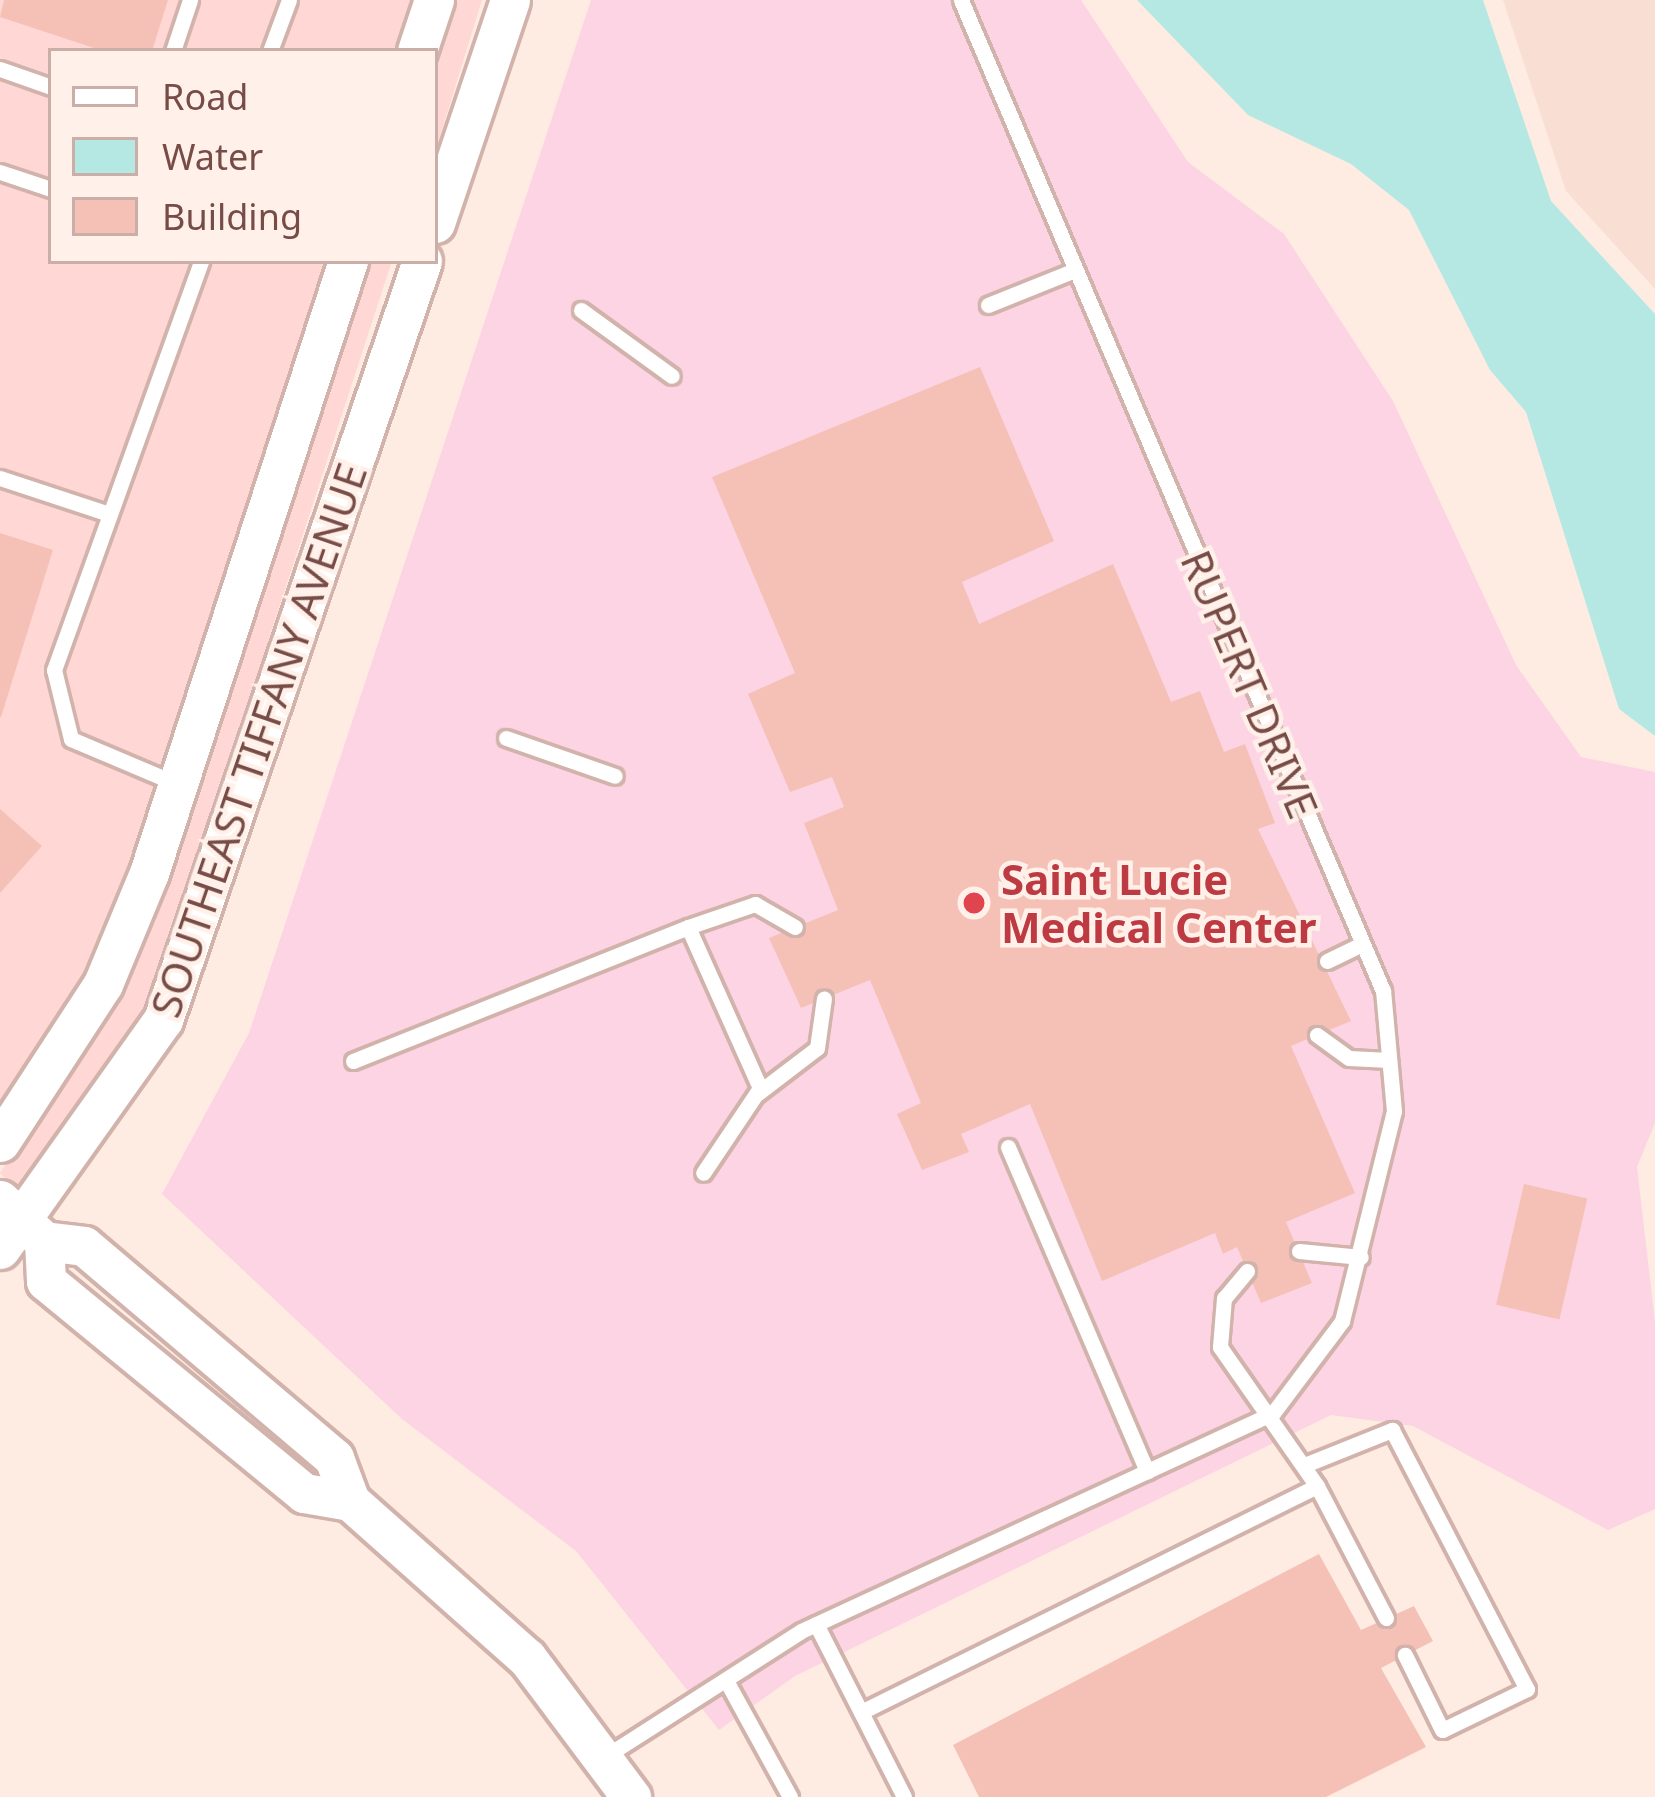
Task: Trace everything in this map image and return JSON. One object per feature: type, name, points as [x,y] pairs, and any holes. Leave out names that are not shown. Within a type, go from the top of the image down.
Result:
[{"type":"street","points":[[418,48],[434,0]]},
{"type":"street","points":[[438,214],[510,0]]},
{"type":"street","name":"SOUTHEAST TIFFANY AVENUE","points":[[0,1142],[103,984],[178,784],[347,264]]},
{"type":"street","name":"SOUTHEAST TIFFANY AVENUE","points":[[18,1229],[164,1020],[421,264]]},
{"type":"street","points":[[18,1229],[46,1281],[304,1493],[350,1501],[527,1658],[609,1754],[631,1797]]},
{"type":"lane","points":[[174,48],[190,0]]},
{"type":"lane","points":[[271,48],[289,0]]},
{"type":"lane","name":"RUPERT DRIVE","points":[[609,1754],[728,1684],[816,1624],[1273,1413],[1342,1322],[1394,1111],[1383,991],[1070,272],[961,0]]},
{"type":"lane","points":[[0,69],[48,87]]},
{"type":"lane","points":[[0,172],[48,188]]},
{"type":"lane","points":[[178,784],[71,739],[59,723],[54,670],[201,264]]},
{"type":"lane","points":[[988,305],[1070,272]]},
{"type":"lane","points":[[581,310],[672,376]]},
{"type":"lane","points":[[0,478],[109,514]]},
{"type":"lane","points":[[506,738],[615,776]]},
{"type":"lane","points":[[353,1061],[755,904],[795,927]]},
{"type":"lane","points":[[688,927],[757,1066],[758,1093]]},
{"type":"lane","points":[[1327,961],[1362,944]]},
{"type":"lane","points":[[703,1173],[758,1093],[817,1048],[824,998]]},
{"type":"lane","points":[[1318,1035],[1349,1058],[1389,1060]]},
{"type":"lane","points":[[1007,1147],[1147,1472]]},
{"type":"lane","points":[[1299,1251],[1361,1257]]},
{"type":"lane","points":[[1247,1271],[1223,1298],[1220,1347],[1307,1464],[1386,1618]]},
{"type":"lane","points":[[1307,1464],[1392,1430],[1527,1689],[1442,1730],[1405,1655]]},
{"type":"lane","points":[[861,1712],[1318,1486]]},
{"type":"lane","points":[[816,1624],[904,1797]]},
{"type":"lane","points":[[728,1684],[790,1797]]},
{"type":"shaded area","points":[[0,0],[415,0],[399,48],[48,48],[48,264],[328,264],[132,866],[87,974],[0,1112]]},
{"type":"shaded area","points":[[452,0],[482,0],[438,142],[438,48]]},
{"type":"shaded area","name":"Saint Lucie Medical Center","points":[[591,0],[1081,0],[1188,162],[1284,234],[1393,401],[1516,665],[1581,757],[1655,772],[1655,1123],[1637,1167],[1655,1322],[1655,1509],[1608,1530],[1413,1426],[1331,1415],[795,1676],[719,1730],[576,1551],[402,1419],[162,1194],[249,1033]]},
{"type":"shaded area","points":[[1503,0],[1655,0],[1655,289],[1566,191]]},
{"type":"shaded area","points":[[366,264],[391,264],[148,1010],[52,1157],[16,1189],[0,1173],[119,992]]},
{"type":"water","points":[[1137,0],[1483,0],[1551,201],[1655,314],[1655,736],[1619,709],[1526,412],[1490,370],[1409,210],[1351,164],[1248,115]]},
{"type":"building","points":[[4,0],[168,0],[153,48],[94,48],[0,17]]},
{"type":"building","points":[[980,367],[1054,541],[962,582],[979,624],[1113,564],[1171,702],[1200,691],[1224,752],[1245,744],[1275,823],[1258,829],[1351,1021],[1291,1046],[1355,1193],[1286,1222],[1312,1283],[1261,1303],[1237,1247],[1223,1254],[1215,1233],[1102,1281],[1030,1104],[961,1134],[969,1152],[922,1170],[897,1114],[921,1103],[870,980],[801,1008],[769,938],[838,910],[804,823],[844,807],[832,777],[790,792],[748,694],[795,673],[712,477]]},
{"type":"building","points":[[0,533],[53,550],[1,717],[0,717]]},
{"type":"building","points":[[0,809],[42,846],[0,893]]},
{"type":"building","points":[[1524,1184],[1587,1199],[1559,1319],[1496,1305]]},
{"type":"building","points":[[1319,1554],[1361,1630],[1414,1606],[1433,1641],[1381,1668],[1426,1747],[1326,1797],[979,1797],[953,1745]]},
{"type":"place","name":"Saint Lucie Medical Center","points":[[974,903]]}]
